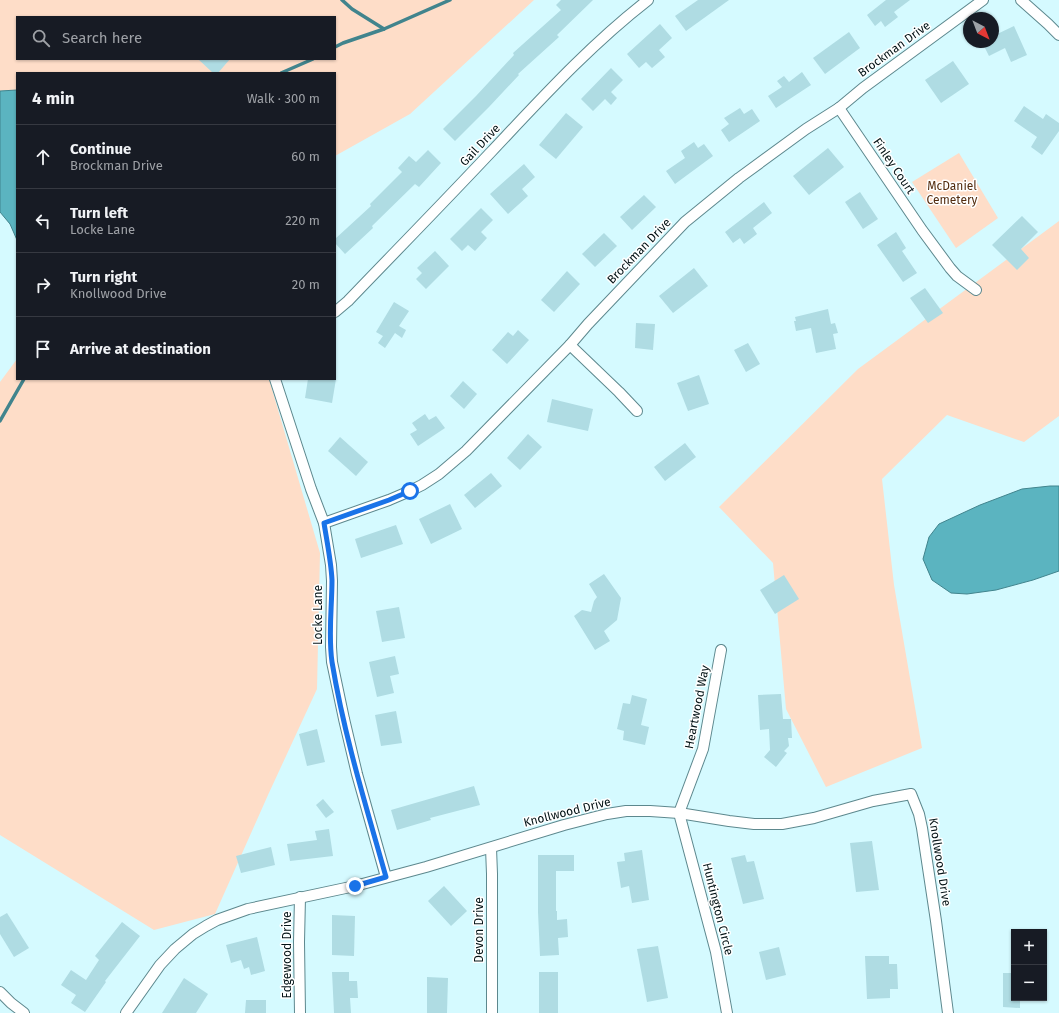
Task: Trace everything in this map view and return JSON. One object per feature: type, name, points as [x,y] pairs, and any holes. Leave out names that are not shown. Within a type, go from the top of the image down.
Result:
[{"type":"street","name":"Gail Drive","points":[[336,311],[359,290],[549,90],[606,34],[648,0]]},
{"type":"street","name":"Brockman Drive","points":[[324,523],[389,500],[422,485],[439,474],[466,451],[570,345],[685,222],[739,178],[806,129],[839,108],[862,88],[983,0]]},
{"type":"street","points":[[1021,0],[1059,35]]},
{"type":"street","name":"Finley Court","points":[[839,108],[922,230],[950,268],[957,276],[976,290]]},
{"type":"street","points":[[570,345],[637,411]]},
{"type":"street","name":"Locke Lane","points":[[275,380],[311,489],[324,523],[332,581],[330,647],[332,662],[356,767],[386,877]]},
{"type":"street","name":"Heartwood Way","points":[[679,813],[703,749],[721,650]]},
{"type":"street","name":"Knollwood Drive","points":[[126,1013],[160,965],[175,949],[193,934],[217,920],[248,909],[355,886],[491,848],[564,825],[607,814],[632,811],[650,811],[679,813],[754,824],[782,824],[814,818],[874,801],[911,794],[919,814],[922,828],[948,1013]]},
{"type":"street","name":"Huntington Circle","points":[[679,813],[716,952],[727,1013]]},
{"type":"street","name":"Devon Drive","points":[[491,848],[492,1013]]},
{"type":"street","name":"Edgewood Drive","points":[[300,897],[300,1013]]},
{"type":"street","points":[[0,992],[11,1004],[24,1013]]},
{"type":"green space","points":[[0,0],[534,0],[410,114],[336,155],[336,72],[16,72],[16,90],[0,91]]},
{"type":"green space","name":"McDaniel Cemetery","points":[[959,153],[998,218],[956,248],[912,182]]},
{"type":"green space","points":[[1059,221],[1059,416],[1024,442],[947,415],[882,479],[894,585],[922,748],[826,787],[786,709],[773,563],[719,507],[858,369]]},
{"type":"green space","points":[[16,360],[16,380],[269,380],[320,553],[317,689],[215,914],[154,930],[0,835],[0,382]]},
{"type":"water","points":[[16,90],[16,238],[10,224],[0,212],[0,91]]},
{"type":"water","points":[[1059,486],[1059,571],[996,590],[967,594],[951,593],[932,580],[923,559],[929,537],[939,524],[980,505],[1022,489]]},
{"type":"building","points":[[561,0],[593,0],[557,35],[559,37],[518,74],[519,75],[489,107],[455,141],[443,129],[514,55],[513,53],[561,10],[556,5]]},
{"type":"building","points":[[698,0],[729,0],[686,31],[675,16]]},
{"type":"building","points":[[886,0],[910,0],[894,12],[898,17],[885,27],[881,21],[875,26],[867,15]]},
{"type":"building","points":[[660,24],[672,38],[659,50],[665,57],[652,68],[646,62],[639,68],[627,54]]},
{"type":"building","points":[[1014,26],[1027,55],[1011,62],[1005,48],[989,56],[985,48],[999,48],[999,33]]},
{"type":"building","points":[[849,32],[860,48],[825,74],[813,58]]},
{"type":"building","points":[[199,60],[229,60],[219,72],[212,72]]},
{"type":"building","points":[[953,61],[969,84],[941,103],[925,80]]},
{"type":"building","points":[[611,68],[623,80],[611,92],[617,98],[611,105],[605,99],[593,111],[581,99]]},
{"type":"building","points":[[802,72],[811,85],[776,108],[768,96],[782,87],[777,81],[784,76],[789,82]]},
{"type":"building","points":[[1024,106],[1043,119],[1046,114],[1059,123],[1059,131],[1042,155],[1031,147],[1037,137],[1014,121]]},
{"type":"building","points":[[740,108],[744,114],[752,109],[760,121],[729,142],[721,130],[729,124],[724,118]]},
{"type":"building","points":[[566,113],[583,127],[556,159],[539,145]]},
{"type":"building","points":[[694,142],[698,148],[704,144],[713,156],[675,184],[666,171],[685,158],[681,151]]},
{"type":"building","points":[[828,148],[844,167],[809,195],[793,176]]},
{"type":"building","points":[[428,150],[441,163],[419,187],[415,184],[372,226],[373,228],[345,254],[336,244],[336,238],[371,206],[370,204],[402,172],[398,168],[409,156],[416,162]]},
{"type":"building","points":[[524,164],[535,177],[522,189],[528,196],[508,214],[490,194]]},
{"type":"building","points":[[860,192],[878,219],[863,229],[845,202]]},
{"type":"building","points":[[644,195],[656,207],[632,230],[620,217]]},
{"type":"building","points":[[764,202],[772,213],[753,228],[757,234],[744,244],[740,238],[733,243],[725,232]]},
{"type":"building","points":[[481,208],[493,220],[481,232],[487,238],[475,251],[468,245],[462,251],[450,239]]},
{"type":"building","points":[[1022,216],[1038,232],[1021,249],[1029,258],[1017,270],[992,245]]},
{"type":"building","points":[[896,232],[906,248],[902,251],[917,273],[903,282],[877,245]]},
{"type":"building","points":[[604,233],[617,246],[595,267],[582,254]]},
{"type":"building","points":[[435,251],[449,266],[426,289],[416,279],[422,273],[417,268]]},
{"type":"building","points":[[694,268],[708,286],[673,313],[659,296]]},
{"type":"building","points":[[567,271],[580,284],[554,312],[541,300]]},
{"type":"building","points":[[925,288],[943,313],[928,323],[910,298]]},
{"type":"building","points":[[394,302],[409,311],[399,326],[406,330],[402,338],[395,333],[385,348],[378,343],[383,336],[376,332]]},
{"type":"building","points":[[828,309],[831,324],[835,323],[838,333],[833,334],[836,349],[816,353],[811,328],[796,331],[794,321],[796,321],[795,317]]},
{"type":"building","points":[[636,323],[655,324],[653,350],[635,348]]},
{"type":"building","points":[[518,330],[529,340],[507,364],[492,350],[508,332],[513,336]]},
{"type":"building","points":[[748,343],[760,364],[746,372],[734,350]]},
{"type":"building","points":[[699,375],[709,404],[688,411],[677,383]]},
{"type":"building","points":[[308,380],[336,380],[332,403],[305,398]]},
{"type":"building","points":[[463,381],[477,394],[464,409],[450,396]]},
{"type":"building","points":[[552,399],[593,409],[588,431],[547,422]]},
{"type":"building","points":[[425,414],[429,420],[436,416],[445,428],[418,446],[410,434],[417,430],[412,423]]},
{"type":"building","points":[[528,434],[542,447],[520,470],[507,458]]},
{"type":"building","points":[[340,437],[368,462],[356,476],[328,451]]},
{"type":"building","points":[[685,443],[696,457],[665,481],[654,467]]},
{"type":"building","points":[[491,473],[502,486],[475,508],[464,495]]},
{"type":"building","points":[[450,504],[462,529],[431,544],[419,519]]},
{"type":"building","points":[[396,525],[403,544],[361,558],[355,539]]},
{"type":"building","points":[[604,574],[621,598],[617,620],[604,631],[610,641],[595,650],[574,616],[582,610],[591,612],[594,601],[597,597],[589,584]]},
{"type":"building","points":[[784,575],[799,599],[775,614],[760,590]]},
{"type":"building","points":[[399,607],[405,638],[382,642],[376,611]]},
{"type":"building","points":[[395,656],[399,674],[390,676],[394,693],[377,697],[369,662]]},
{"type":"building","points":[[781,694],[783,719],[791,719],[792,738],[788,738],[789,746],[784,751],[787,753],[776,767],[764,757],[770,750],[769,729],[760,730],[758,695]]},
{"type":"building","points":[[632,695],[647,699],[641,725],[649,727],[645,745],[623,740],[624,731],[617,729],[623,703],[630,704]]},
{"type":"building","points":[[396,711],[402,743],[381,746],[375,715]]},
{"type":"building","points":[[317,729],[325,762],[307,766],[299,734]]},
{"type":"building","points":[[474,786],[480,805],[430,818],[431,820],[397,830],[391,810]]},
{"type":"building","points":[[323,799],[334,812],[326,818],[316,805]]},
{"type":"building","points":[[329,829],[333,856],[290,861],[287,844],[317,840],[315,831]]},
{"type":"building","points":[[872,841],[879,890],[856,892],[850,843]]},
{"type":"building","points":[[271,847],[275,865],[241,873],[236,856]]},
{"type":"building","points":[[642,850],[649,900],[632,903],[629,886],[621,888],[617,862],[625,861],[624,853]]},
{"type":"building","points":[[538,855],[574,855],[574,871],[556,871],[557,920],[567,919],[568,937],[558,938],[559,955],[540,956]]},
{"type":"building","points":[[745,855],[747,862],[754,861],[764,899],[743,904],[731,858]]},
{"type":"building","points":[[444,886],[467,911],[451,926],[428,901]]},
{"type":"building","points":[[7,913],[29,948],[14,957],[0,934],[0,917]]},
{"type":"building","points":[[332,915],[355,916],[354,956],[332,955]]},
{"type":"building","points":[[122,922],[140,936],[105,981],[106,982],[85,1012],[71,1003],[76,995],[61,985],[71,970],[86,980],[99,960],[95,956]]},
{"type":"building","points":[[257,937],[265,971],[251,975],[249,967],[244,969],[241,960],[231,963],[226,945]]},
{"type":"building","points":[[658,946],[668,998],[647,1002],[637,949]]},
{"type":"building","points":[[779,947],[786,975],[766,980],[759,952]]},
{"type":"building","points":[[865,956],[889,956],[889,964],[897,964],[898,989],[890,989],[890,998],[867,999]]},
{"type":"building","points":[[332,972],[349,972],[349,981],[357,981],[358,998],[350,998],[351,1013],[334,1013]]},
{"type":"building","points":[[539,972],[558,972],[558,1013],[539,1013]]},
{"type":"building","points":[[1003,973],[1011,973],[1011,1001],[1020,1001],[1020,1008],[1003,1007]]},
{"type":"building","points":[[427,977],[448,978],[447,1013],[427,1013]]},
{"type":"building","points":[[184,978],[208,994],[196,1013],[162,1013]]},
{"type":"building","points":[[246,1000],[266,1000],[266,1013],[245,1013]]},
{"type":"waterway","points":[[342,0],[352,9],[384,29]]},
{"type":"waterway","points":[[336,46],[384,29],[450,0]]},
{"type":"waterway","points":[[283,72],[311,60]]},
{"type":"waterway","points":[[0,421],[23,380]]},
{"type":"route","points":[[355,886],[386,877],[357,774],[332,662],[330,647],[332,581],[324,523],[410,491]]}]
